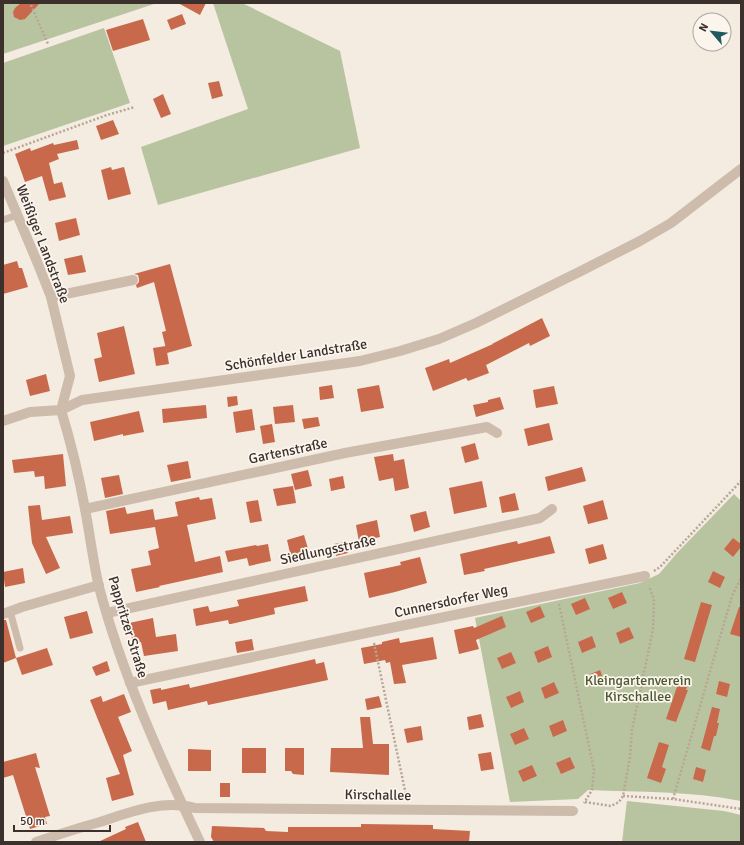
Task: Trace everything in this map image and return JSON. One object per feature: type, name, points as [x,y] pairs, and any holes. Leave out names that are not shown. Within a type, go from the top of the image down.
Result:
[{"type":"street","name":"Schönfelder Landstraße","points":[[3,421],[30,412],[61,410],[82,400],[360,361],[439,339],[476,323],[640,241],[671,223],[741,169]]},
{"type":"street","name":"Weißiger Landstraße","points":[[3,181],[38,264],[50,297],[70,376],[61,410]]},
{"type":"street","points":[[50,297],[133,280]]},
{"type":"street","name":"Pappritzer Straße","points":[[61,410],[73,449],[99,585],[107,613],[130,683],[200,842]]},
{"type":"street","name":"Gartenstraße","points":[[85,509],[345,453],[487,427],[497,433]]},
{"type":"street","name":"Siedlungsstraße","points":[[107,613],[540,518],[552,509]]},
{"type":"street","name":"Cunnersdorfer Weg","points":[[130,683],[645,576]]},
{"type":"street","points":[[7,613],[22,607],[99,585]]},
{"type":"street","name":"Kirschallee","points":[[36,842],[132,811],[154,806],[182,804],[195,808],[409,808],[444,811],[573,811]]},
{"type":"lane","points":[[3,220],[17,215]]},
{"type":"lane","points":[[7,613],[20,648]]},
{"type":"path","points":[[31,5],[48,44]]},
{"type":"path","points":[[3,153],[106,115],[135,107]]},
{"type":"path","points":[[585,802],[611,806],[619,802],[623,796],[630,757],[632,730],[653,629],[654,599],[645,576],[660,567],[741,481]]},
{"type":"path","points":[[673,799],[732,596],[741,578]]},
{"type":"path","points":[[557,594],[594,770],[592,790],[585,802],[573,811]]},
{"type":"path","points":[[371,632],[409,808]]},
{"type":"path","points":[[623,796],[673,799],[741,809]]},
{"type":"green space","points":[[3,3],[157,3],[3,54]]},
{"type":"green space","points":[[213,3],[242,3],[340,51],[360,148],[158,205],[141,147],[248,109]]},
{"type":"green space","points":[[104,28],[130,103],[3,146],[3,63]]},
{"type":"green space","name":"Kleingartenverein Kirschallee","points":[[734,494],[741,501],[741,801],[703,795],[588,790],[578,799],[510,802],[475,618],[640,583],[659,574],[677,553]]},
{"type":"green space","points":[[627,801],[724,811],[741,815],[741,842],[622,842]]},
{"type":"building","points":[[21,3],[40,3],[25,19],[20,20],[14,17],[13,12]]},
{"type":"building","points":[[178,3],[206,3],[200,15]]},
{"type":"building","points":[[182,14],[186,24],[171,30],[167,20]]},
{"type":"building","points":[[143,19],[150,40],[113,51],[106,30]]},
{"type":"building","points":[[219,81],[223,96],[212,99],[208,83]]},
{"type":"building","points":[[163,94],[171,114],[161,118],[153,99]]},
{"type":"building","points":[[113,120],[119,134],[101,140],[96,126]]},
{"type":"building","points":[[77,140],[79,149],[57,154],[59,159],[49,163],[54,184],[62,182],[66,197],[49,201],[42,176],[25,182],[15,154],[30,148],[31,151],[53,143],[54,145]]},
{"type":"building","points":[[111,167],[112,170],[124,167],[131,194],[108,200],[101,170]]},
{"type":"building","points":[[76,218],[80,235],[59,241],[55,223]]},
{"type":"building","points":[[82,255],[86,272],[68,275],[64,259]]},
{"type":"building","points":[[17,261],[19,268],[22,268],[28,287],[3,294],[3,265]]},
{"type":"building","points":[[170,264],[192,346],[167,353],[162,332],[166,331],[154,282],[137,288],[136,285],[139,282],[139,279],[138,275],[134,274]]},
{"type":"building","points":[[542,318],[550,336],[530,346],[529,343],[486,365],[489,373],[468,381],[466,378],[433,391],[425,368],[449,359],[450,363],[493,344]]},
{"type":"building","points":[[124,326],[135,374],[99,382],[94,359],[102,357],[97,333]]},
{"type":"building","points":[[166,346],[169,364],[156,366],[153,348]]},
{"type":"building","points":[[46,374],[50,391],[30,396],[26,380]]},
{"type":"building","points":[[332,385],[334,398],[320,400],[319,387]]},
{"type":"building","points":[[379,385],[384,408],[361,412],[357,389]]},
{"type":"building","points":[[554,386],[558,404],[536,408],[533,390]]},
{"type":"building","points":[[237,396],[238,405],[228,407],[227,397]]},
{"type":"building","points":[[500,397],[504,409],[476,417],[473,405],[488,402],[488,400]]},
{"type":"building","points":[[206,405],[207,418],[163,423],[162,409]]},
{"type":"building","points":[[293,405],[295,422],[275,424],[273,407]]},
{"type":"building","points":[[252,409],[255,430],[236,433],[233,412]]},
{"type":"building","points":[[139,411],[144,432],[123,436],[123,434],[94,441],[90,422]]},
{"type":"building","points":[[318,417],[320,426],[304,429],[302,419]]},
{"type":"building","points":[[549,423],[553,440],[528,446],[524,429]]},
{"type":"building","points":[[272,424],[275,442],[263,444],[260,426]]},
{"type":"building","points":[[475,443],[479,459],[465,463],[461,447]]},
{"type":"building","points":[[63,454],[66,486],[45,489],[44,476],[35,477],[34,471],[14,473],[12,460]]},
{"type":"building","points":[[393,454],[394,461],[404,459],[409,488],[395,491],[393,478],[379,481],[374,457]]},
{"type":"building","points":[[188,461],[191,478],[171,482],[167,465]]},
{"type":"building","points":[[582,467],[586,481],[548,491],[545,477]]},
{"type":"building","points":[[308,470],[312,486],[295,490],[291,474]]},
{"type":"building","points":[[119,475],[123,494],[105,498],[101,478]]},
{"type":"building","points":[[343,476],[345,488],[331,491],[329,479]]},
{"type":"building","points":[[482,481],[487,507],[454,514],[449,488]]},
{"type":"building","points":[[293,486],[296,503],[277,506],[273,489]]},
{"type":"building","points":[[515,493],[519,510],[502,513],[499,497]]},
{"type":"building","points":[[199,497],[200,500],[212,498],[216,519],[187,525],[195,562],[220,556],[223,572],[136,592],[131,569],[151,565],[148,551],[159,548],[155,527],[110,534],[106,511],[125,507],[127,514],[153,509],[155,520],[178,516],[175,502]]},
{"type":"building","points":[[258,500],[262,521],[250,523],[246,502]]},
{"type":"building","points":[[603,500],[608,519],[588,524],[583,506]]},
{"type":"building","points":[[40,505],[42,520],[70,516],[73,533],[46,537],[60,568],[46,574],[32,543],[28,506]]},
{"type":"building","points":[[426,511],[430,527],[414,532],[410,515]]},
{"type":"building","points":[[377,520],[380,537],[359,542],[356,525]]},
{"type":"building","points":[[304,535],[309,552],[291,557],[287,540]]},
{"type":"building","points":[[550,536],[555,553],[464,575],[460,554],[517,541],[518,544]]},
{"type":"building","points":[[733,538],[741,544],[741,547],[733,557],[724,549]]},
{"type":"building","points":[[346,542],[348,553],[336,556],[334,544]]},
{"type":"building","points":[[268,544],[271,561],[249,566],[247,558],[228,562],[225,551]]},
{"type":"building","points":[[603,544],[607,559],[589,564],[585,549]]},
{"type":"building","points":[[420,557],[427,583],[369,598],[364,573],[401,565],[400,562]]},
{"type":"building","points":[[23,568],[25,583],[5,587],[3,572]]},
{"type":"building","points":[[713,571],[725,577],[720,588],[708,582]]},
{"type":"building","points":[[305,586],[308,601],[274,608],[275,614],[231,624],[229,624],[228,620],[196,626],[193,609],[208,606],[210,612],[239,606],[237,600]]},
{"type":"building","points":[[622,592],[627,603],[613,609],[608,598]]},
{"type":"building","points":[[585,598],[590,609],[576,615],[571,604]]},
{"type":"building","points":[[701,602],[712,605],[695,662],[684,659]]},
{"type":"building","points":[[540,606],[545,617],[531,623],[526,612]]},
{"type":"building","points":[[739,607],[741,607],[741,637],[730,634]]},
{"type":"building","points":[[87,611],[93,633],[70,639],[64,617]]},
{"type":"building","points":[[502,616],[506,627],[476,640],[479,649],[459,654],[454,630],[473,626],[474,628]]},
{"type":"building","points":[[153,618],[156,637],[176,634],[178,651],[144,656],[141,642],[133,644],[129,623]]},
{"type":"building","points":[[3,620],[6,620],[16,658],[3,663]]},
{"type":"building","points":[[629,627],[634,638],[620,644],[616,633]]},
{"type":"building","points":[[592,636],[596,647],[582,653],[578,642]]},
{"type":"building","points":[[433,637],[437,659],[402,665],[406,683],[394,684],[390,662],[386,663],[385,660],[364,664],[361,648],[382,644],[382,642],[399,638],[400,643]]},
{"type":"building","points":[[252,639],[254,650],[237,653],[235,642]]},
{"type":"building","points":[[548,646],[552,657],[538,663],[534,652]]},
{"type":"building","points":[[47,648],[53,665],[22,675],[16,658]]},
{"type":"building","points":[[511,652],[516,663],[502,669],[497,658]]},
{"type":"building","points":[[315,659],[316,664],[324,662],[328,680],[208,705],[207,701],[168,710],[166,701],[153,704],[150,690],[161,688],[161,690],[189,684],[190,688]]},
{"type":"building","points":[[107,661],[110,671],[96,676],[92,667]]},
{"type":"building","points":[[600,670],[604,681],[590,687],[586,676]]},
{"type":"building","points":[[680,678],[689,681],[686,690],[688,690],[676,722],[666,719]]},
{"type":"building","points":[[719,681],[730,684],[727,697],[716,694]]},
{"type":"building","points":[[554,682],[559,693],[545,699],[541,688]]},
{"type":"building","points":[[520,691],[524,702],[511,708],[506,697]]},
{"type":"building","points":[[124,694],[131,712],[118,717],[132,751],[123,755],[134,795],[112,801],[106,778],[120,774],[90,700],[101,696],[103,702]]},
{"type":"building","points":[[379,696],[382,707],[367,710],[365,699]]},
{"type":"building","points":[[712,707],[720,709],[716,736],[714,736],[710,751],[701,748]]},
{"type":"building","points":[[481,714],[484,727],[469,730],[467,717]]},
{"type":"building","points":[[360,717],[370,717],[373,744],[389,744],[389,775],[330,772],[331,748],[363,748]]},
{"type":"building","points":[[563,720],[567,731],[553,737],[549,726]]},
{"type":"building","points":[[421,726],[423,740],[407,743],[404,729]]},
{"type":"building","points":[[524,728],[529,739],[515,745],[510,734]]},
{"type":"building","points":[[659,742],[669,745],[662,767],[666,769],[661,783],[647,778]]},
{"type":"building","points":[[242,748],[266,748],[266,773],[242,773]]},
{"type":"building","points":[[285,748],[304,748],[304,775],[293,774],[291,771],[285,771]]},
{"type":"building","points":[[188,749],[211,750],[211,771],[188,771]]},
{"type":"building","points":[[491,752],[494,769],[481,771],[478,754]]},
{"type":"building","points":[[36,753],[40,768],[35,767],[50,816],[45,817],[47,824],[30,829],[13,775],[3,778],[3,762]]},
{"type":"building","points":[[570,757],[575,768],[561,774],[556,763]]},
{"type":"building","points":[[532,765],[537,776],[523,782],[518,771]]},
{"type":"building","points":[[696,767],[706,770],[703,782],[693,779]]},
{"type":"building","points":[[220,783],[230,783],[230,797],[220,797]]},
{"type":"building","points":[[138,822],[146,842],[98,842],[126,829],[125,827]]},
{"type":"building","points":[[361,824],[433,825],[433,829],[470,831],[469,842],[214,842],[211,837],[212,826],[264,828],[266,831],[288,832],[288,827],[361,827]]}]
